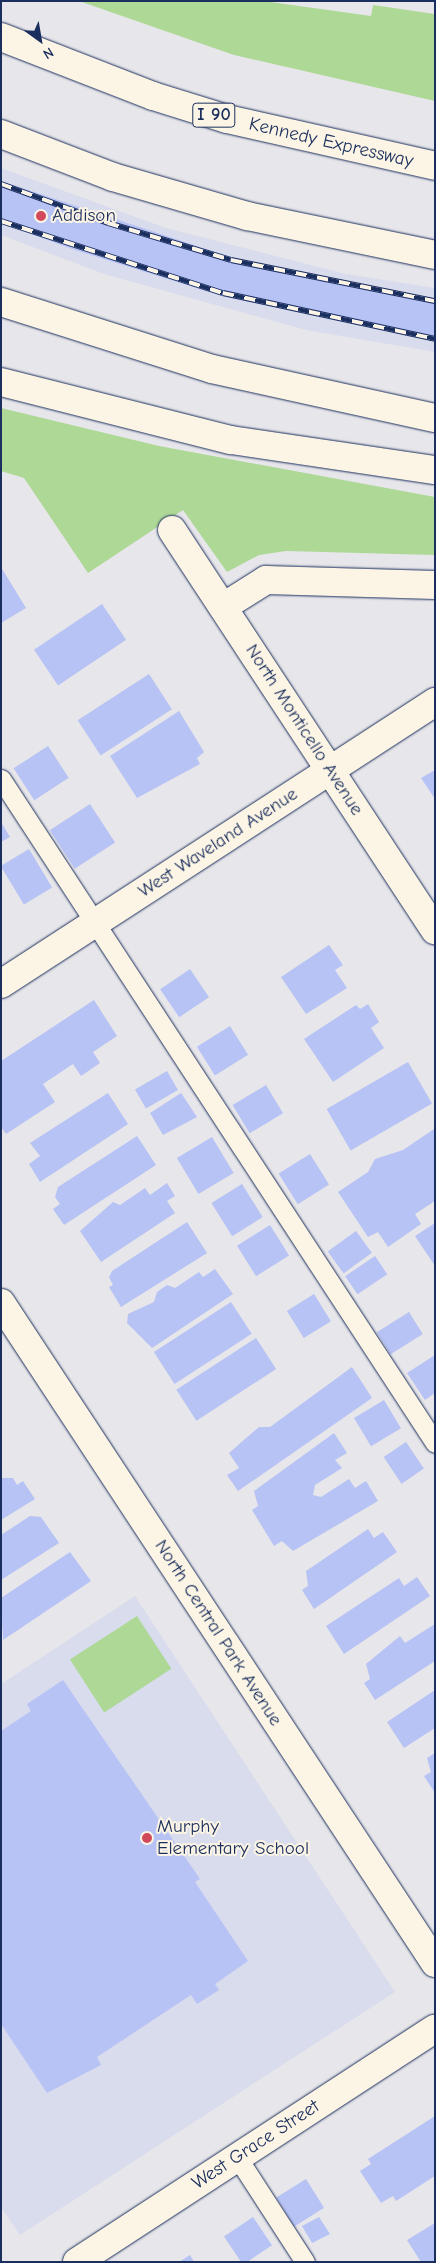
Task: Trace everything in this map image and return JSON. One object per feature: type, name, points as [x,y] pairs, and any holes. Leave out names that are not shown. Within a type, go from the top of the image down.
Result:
[{"type":"main road","name":"Kennedy Expressway","points":[[1,37],[137,90],[227,119],[435,166]]},
{"type":"main road","points":[[1,134],[113,177],[238,213],[435,255]]},
{"type":"main road","points":[[1,302],[212,369],[435,418]]},
{"type":"main road","points":[[1,382],[231,440],[435,470]]},
{"type":"main road","name":"North Monticello Avenue","points":[[172,530],[435,930]]},
{"type":"main road","points":[[223,607],[266,580],[435,585]]},
{"type":"main road","name":"West Waveland Avenue","points":[[1,984],[435,702]]},
{"type":"main road","name":"North Central Park Avenue","points":[[1,1303],[435,1963]]},
{"type":"main road","name":"West Grace Street","points":[[77,2262],[435,2029]]},
{"type":"lane","points":[[1,779],[435,1442]]},
{"type":"lane","points":[[237,2157],[305,2262]]},
{"type":"shaded area","points":[[1,168],[166,228],[346,274],[435,288],[435,352],[306,330],[104,274],[1,235]]},
{"type":"shaded area","name":"Murphy Elementary School","points":[[135,1596],[395,1992],[20,2235],[1,2207],[1,1684]]},
{"type":"green space","points":[[79,1],[263,1],[371,16],[373,5],[435,14],[435,101],[234,55]]},
{"type":"green space","points":[[1,408],[159,446],[435,497],[435,555],[286,551],[259,555],[227,572],[183,510],[88,573],[24,478],[1,471]]},
{"type":"green space","points":[[137,1616],[171,1669],[104,1712],[70,1660]]},
{"type":"building","points":[[1,181],[233,258],[435,301],[435,341],[222,296],[75,250],[1,223]]},
{"type":"building","points":[[1,567],[26,608],[1,623]]},
{"type":"building","points":[[102,604],[126,640],[58,686],[34,650]]},
{"type":"building","points":[[149,674],[172,709],[101,756],[78,720]]},
{"type":"building","points":[[179,711],[204,752],[197,758],[200,764],[137,798],[110,756]]},
{"type":"building","points":[[48,746],[69,778],[34,800],[14,768]]},
{"type":"building","points":[[435,770],[435,799],[421,778]]},
{"type":"building","points":[[90,804],[115,843],[75,869],[50,830]]},
{"type":"building","points":[[1,822],[10,837],[1,842]]},
{"type":"building","points":[[29,849],[52,888],[24,905],[1,866]]},
{"type":"building","points":[[329,945],[343,965],[335,970],[347,988],[306,1014],[281,977]]},
{"type":"building","points":[[190,969],[209,997],[179,1017],[160,989]]},
{"type":"building","points":[[94,1000],[117,1036],[93,1052],[100,1063],[81,1076],[73,1064],[43,1084],[55,1102],[6,1134],[1,1127],[1,1061]]},
{"type":"building","points":[[368,1004],[379,1022],[371,1028],[384,1048],[333,1082],[304,1039],[356,1005],[360,1009]]},
{"type":"building","points":[[230,1026],[248,1055],[215,1076],[197,1047]]},
{"type":"building","points":[[408,1062],[432,1104],[351,1151],[327,1109]]},
{"type":"building","points":[[167,1071],[178,1090],[146,1109],[135,1090]]},
{"type":"building","points":[[266,1085],[283,1113],[250,1133],[233,1105]]},
{"type":"building","points":[[108,1093],[128,1124],[40,1182],[29,1164],[40,1156],[30,1143]]},
{"type":"building","points":[[181,1093],[197,1117],[163,1135],[150,1113]]},
{"type":"building","points":[[434,1129],[435,1201],[415,1214],[421,1224],[388,1247],[378,1232],[368,1237],[338,1192],[368,1172],[375,1159],[403,1150]]},
{"type":"building","points":[[137,1136],[156,1165],[64,1225],[53,1209],[60,1204],[55,1197],[58,1187]]},
{"type":"building","points":[[212,1137],[234,1173],[198,1194],[177,1158]]},
{"type":"building","points":[[310,1154],[329,1185],[298,1204],[279,1174]]},
{"type":"building","points":[[167,1183],[175,1196],[167,1201],[175,1213],[101,1262],[80,1231],[113,1202],[120,1205],[145,1188],[150,1195]]},
{"type":"building","points":[[242,1184],[263,1217],[232,1236],[211,1203]]},
{"type":"building","points":[[187,1222],[207,1253],[121,1307],[109,1287],[113,1285],[109,1277],[112,1271]]},
{"type":"building","points":[[435,1223],[435,1266],[415,1236]]},
{"type":"building","points":[[270,1225],[289,1256],[256,1276],[237,1246]]},
{"type":"building","points":[[356,1231],[372,1253],[344,1273],[328,1252]]},
{"type":"building","points":[[375,1256],[387,1274],[357,1294],[345,1276]]},
{"type":"building","points":[[215,1269],[233,1294],[152,1348],[127,1323],[128,1314],[154,1302],[157,1292],[167,1285],[175,1288],[199,1272],[203,1277]]},
{"type":"building","points":[[314,1294],[331,1321],[304,1338],[287,1311]]},
{"type":"building","points":[[231,1302],[252,1334],[175,1384],[154,1352]]},
{"type":"building","points":[[409,1312],[423,1334],[391,1354],[377,1332]]},
{"type":"building","points":[[256,1338],[276,1369],[196,1421],[176,1390]]},
{"type":"building","points":[[435,1355],[435,1393],[425,1400],[407,1373]]},
{"type":"building","points":[[352,1367],[372,1398],[238,1491],[227,1475],[239,1468],[229,1453],[259,1427],[270,1427]]},
{"type":"building","points":[[384,1400],[401,1428],[371,1446],[354,1418]]},
{"type":"building","points":[[334,1433],[347,1453],[335,1460],[342,1468],[315,1485],[313,1495],[321,1497],[349,1479],[355,1488],[366,1481],[378,1501],[293,1551],[282,1541],[274,1546],[252,1510],[258,1506],[254,1491]]},
{"type":"building","points":[[406,1442],[424,1469],[402,1484],[384,1457]]},
{"type":"building","points":[[1,1478],[13,1478],[17,1485],[23,1481],[35,1499],[1,1520]]},
{"type":"building","points":[[30,1516],[41,1517],[59,1543],[1,1580],[1,1535]]},
{"type":"building","points":[[368,1529],[374,1538],[383,1532],[397,1552],[314,1609],[302,1590],[308,1586],[306,1571]]},
{"type":"building","points":[[70,1552],[91,1581],[3,1640],[1,1598]]},
{"type":"building","points":[[417,1577],[430,1596],[344,1654],[326,1626],[399,1578],[404,1586]]},
{"type":"building","points":[[435,1624],[435,1661],[375,1700],[364,1683],[370,1679],[366,1664],[400,1636],[405,1643]]},
{"type":"building","points":[[63,1680],[200,1879],[195,1882],[248,1961],[215,1984],[219,1990],[197,2004],[191,1995],[97,2057],[101,2065],[47,2093],[1,2024],[1,1731],[31,1711],[27,1704]]},
{"type":"building","points":[[435,1690],[435,1728],[404,1748],[387,1722]]},
{"type":"building","points":[[435,1753],[435,1793],[424,1776],[431,1772],[427,1758]]},
{"type":"building","points":[[435,2116],[435,2176],[396,2201],[393,2196],[381,2203],[360,2171],[371,2164],[368,2159]]},
{"type":"building","points":[[306,2179],[324,2208],[294,2226],[276,2198]]},
{"type":"building","points":[[253,2217],[272,2245],[247,2262],[241,2262],[224,2237]]},
{"type":"building","points":[[319,2217],[330,2234],[312,2243],[302,2226]]},
{"type":"building","points":[[435,2223],[435,2262],[421,2262],[407,2240]]},
{"type":"building","points":[[190,2255],[194,2262],[179,2262]]},
{"type":"railway","points":[[1,184],[108,223],[231,260],[435,301]]},
{"type":"railway","points":[[1,221],[223,293],[435,339]]},
{"type":"place","name":"Addison","points":[[41,216]]},
{"type":"place","name":"Murphy Elementary School","points":[[147,1838]]}]
